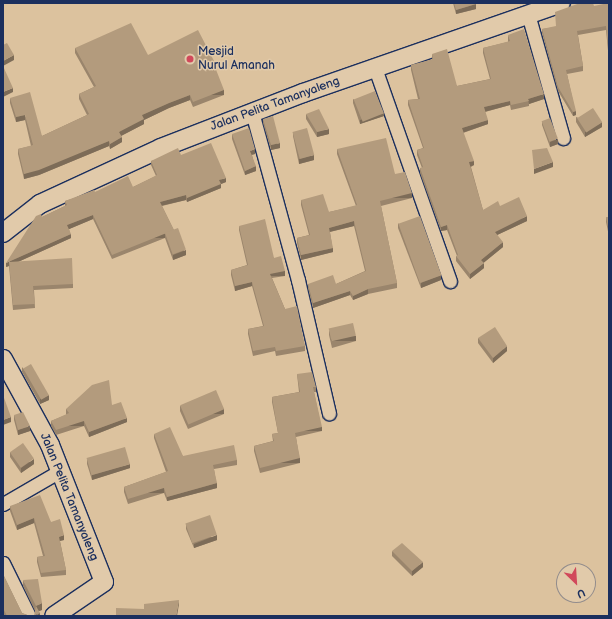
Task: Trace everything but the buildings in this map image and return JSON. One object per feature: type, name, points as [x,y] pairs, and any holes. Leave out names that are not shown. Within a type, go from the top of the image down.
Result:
[{"type":"street","name":"Jalan Pelita Tamanyaleng","points":[[3,233],[40,204],[83,182],[252,112],[561,3]]},
{"type":"street","points":[[528,14],[563,138]]},
{"type":"street","points":[[375,68],[450,281]]},
{"type":"street","points":[[252,112],[298,280],[329,413]]},
{"type":"street","name":"Jalan Pelita Tamanyaleng","points":[[3,359],[37,418],[60,471],[104,582],[54,616]]},
{"type":"street","points":[[3,504],[60,471]]},
{"type":"street","points":[[3,563],[28,616]]},
{"type":"place","name":"Mesjid Nurul Amanah","points":[[190,59]]}]
